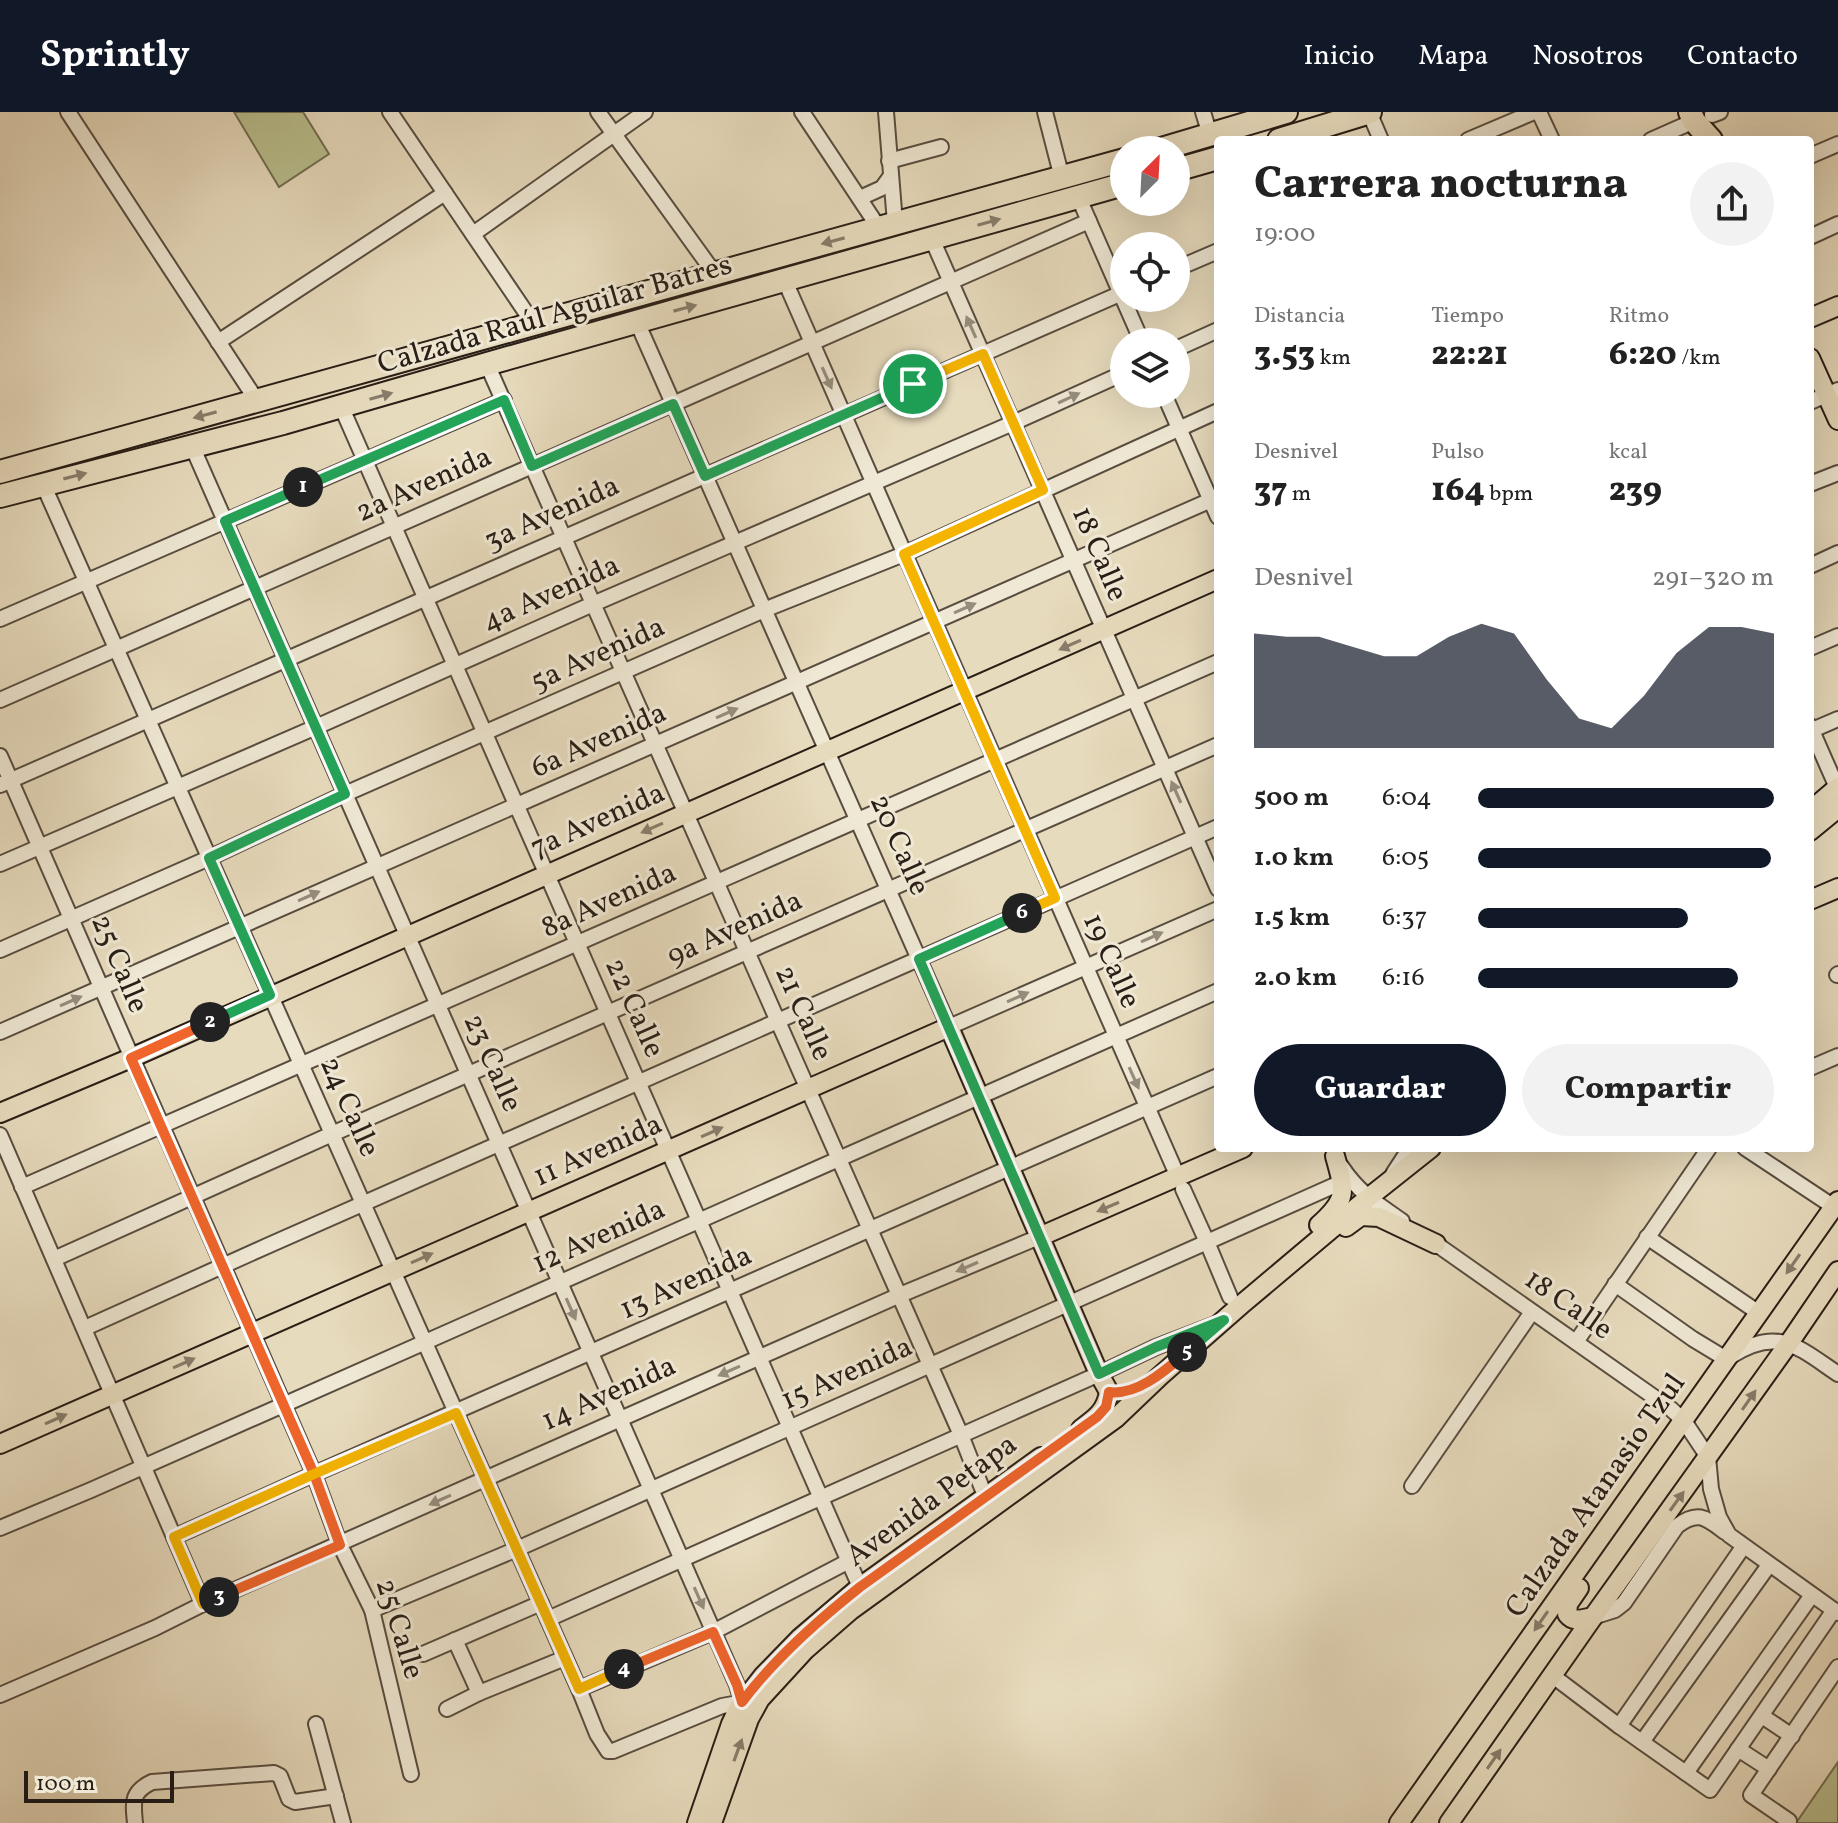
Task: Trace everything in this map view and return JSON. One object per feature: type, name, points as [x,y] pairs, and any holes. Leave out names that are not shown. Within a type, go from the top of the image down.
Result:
[{"type":"highway","points":[[1190,141],[1286,112]]},
{"type":"highway","points":[[1292,136],[1370,112]]},
{"type":"highway","points":[[1704,114],[1712,136]]},
{"type":"highway","points":[[1190,166],[1214,159]]},
{"type":"highway","name":"Calzada Raúl Aguilar Batres","points":[[0,472],[1110,164]]},
{"type":"highway","name":"Calzada Raúl Aguilar Batres","points":[[0,496],[341,406],[1110,188]]},
{"type":"main road","points":[[1814,316],[1838,306]]},
{"type":"main road","points":[[1814,368],[1838,420]]},
{"type":"main road","name":"7a Avenida","points":[[0,1113],[1214,581]]},
{"type":"main road","points":[[1814,808],[1838,788]]},
{"type":"main road","points":[[1814,828],[1838,808]]},
{"type":"main road","points":[[1814,898],[1838,888]]},
{"type":"main road","name":"11 Avenida","points":[[0,1444],[949,1027]]},
{"type":"main road","name":"20 Calle","points":[[949,1027],[1109,1392]]},
{"type":"main road","name":"14 Avenida","points":[[1039,1237],[1180,1183],[1236,1152]]},
{"type":"main road","points":[[1236,1301],[1334,1211],[1341,1201],[1342,1182],[1334,1152]]},
{"type":"main road","name":"Avenida Petapa","points":[[697,1823],[740,1705],[784,1653],[860,1587],[1116,1418],[1224,1320],[1236,1301],[1426,1152]]},
{"type":"main road","name":"Calzada Atanasio Tzul","points":[[1399,1823],[1836,1204]]},
{"type":"main road","points":[[1236,1301],[1258,1300],[1269,1294],[1361,1216],[1379,1217],[1436,1244]]},
{"type":"main road","points":[[1449,1823],[1838,1271]]},
{"type":"main road","points":[[1109,1392],[1123,1393],[1160,1376]]},
{"type":"main road","name":"Avenida Petapa","points":[[712,1823],[749,1719],[772,1685],[805,1650],[851,1610],[1097,1417],[1106,1407],[1109,1392]]},
{"type":"main road","points":[[1593,1617],[1571,1619],[1566,1609],[1610,1544],[1623,1505]]},
{"type":"street","points":[[68,112],[257,401]]},
{"type":"street","points":[[390,112],[533,323]]},
{"type":"street","points":[[598,112],[715,274]]},
{"type":"street","points":[[473,234],[645,112]]},
{"type":"street","points":[[802,112],[860,198],[887,226]]},
{"type":"street","points":[[886,112],[890,177],[887,226]]},
{"type":"street","points":[[1045,112],[1062,178]]},
{"type":"street","points":[[1203,112],[1210,135]]},
{"type":"street","points":[[1370,112],[1379,136]]},
{"type":"street","points":[[1478,136],[1536,112],[1550,136]]},
{"type":"street","points":[[1659,136],[1704,114]]},
{"type":"street","points":[[1814,154],[1838,144]]},
{"type":"street","points":[[889,161],[941,147]]},
{"type":"street","points":[[860,198],[882,188],[890,177]]},
{"type":"street","points":[[218,342],[445,193]]},
{"type":"street","points":[[1078,196],[1110,266]]},
{"type":"street","name":"2a Avenida","points":[[0,700],[1089,221]]},
{"type":"street","points":[[1814,235],[1838,224]]},
{"type":"street","name":"18 Calle","points":[[932,239],[1214,880]]},
{"type":"street","points":[[1190,263],[1214,253]]},
{"type":"street","name":"19 Calle","points":[[785,281],[1180,1183],[1236,1301]]},
{"type":"street","name":"3a Avenida","points":[[5,782],[1110,297]]},
{"type":"street","name":"20 Calle","points":[[637,322],[949,1027]]},
{"type":"street","points":[[1190,343],[1214,332]]},
{"type":"street","name":"21 Calle","points":[[487,364],[931,1365],[988,1502]]},
{"type":"street","name":"4a Avenida","points":[[0,864],[1110,379]]},
{"type":"street","points":[[0,619],[504,400]]},
{"type":"street","name":"22 Calle","points":[[341,406],[860,1587]]},
{"type":"street","points":[[1170,408],[1214,499]]},
{"type":"street","name":"5a Avenida","points":[[0,950],[764,610],[904,554],[1214,413]]},
{"type":"street","name":"23 Calle","points":[[192,446],[737,1685],[740,1705]]},
{"type":"street","points":[[1814,482],[1838,473]]},
{"type":"street","name":"24 Calle","points":[[43,484],[597,1734],[608,1751],[613,1751],[722,1706],[740,1705]]},
{"type":"street","name":"6a Avenida","points":[[0,1032],[1214,499]]},
{"type":"street","points":[[1814,564],[1838,553]]},
{"type":"street","points":[[1814,646],[1838,636]]},
{"type":"street","name":"8a Avenida","points":[[22,1187],[1214,664]]},
{"type":"street","points":[[1814,728],[1838,719]]},
{"type":"street","points":[[1814,736],[1838,788]]},
{"type":"street","name":"9a Avenida","points":[[54,1259],[1214,747]]},
{"type":"street","name":"25 Calle","points":[[0,756],[5,782],[40,848],[314,1474],[340,1545],[372,1610],[411,1774]]},
{"type":"street","points":[[85,1328],[1214,829]]},
{"type":"street","name":"11 Avenida","points":[[949,1027],[1214,911]]},
{"type":"street","name":"12 Avenida","points":[[0,1528],[1214,993]]},
{"type":"street","points":[[1814,1066],[1838,1056]]},
{"type":"street","name":"13 Avenida","points":[[174,1537],[1214,1078]]},
{"type":"street","points":[[0,1135],[203,1604]]},
{"type":"street","name":"18 Calle","points":[[1334,1152],[1351,1180],[1368,1198],[1647,1391],[1684,1421],[1708,1457],[1711,1489],[1719,1517],[1729,1535]]},
{"type":"street","name":"Avenida Petapa","points":[[1386,1184],[1408,1152]]},
{"type":"street","points":[[1576,1342],[1706,1152]]},
{"type":"street","points":[[1752,1152],[1836,1204]]},
{"type":"street","name":"15 Avenida","points":[[372,1610],[651,1490],[1342,1182]]},
{"type":"street","name":"14 Avenida","points":[[0,1695],[759,1357],[1039,1237]]},
{"type":"street","points":[[1647,1237],[1759,1313]]},
{"type":"street","points":[[1615,1284],[1727,1359],[1742,1349],[1777,1340],[1789,1343],[1838,1374]]},
{"type":"street","points":[[1412,1486],[1532,1312]]},
{"type":"street","points":[[548,1619],[1156,1347],[1224,1320]]},
{"type":"street","name":"18 Calle","points":[[1593,1617],[1608,1614],[1624,1603],[1677,1526],[1695,1516],[1704,1518],[1836,1611]]},
{"type":"street","points":[[1619,1726],[1743,1547]]},
{"type":"street","points":[[579,1689],[713,1632],[849,1561]]},
{"type":"street","points":[[1642,1742],[1769,1565]]},
{"type":"street","points":[[1686,1773],[1812,1595]]},
{"type":"street","points":[[423,1654],[541,1603]]},
{"type":"street","points":[[1553,1676],[1710,1790],[1836,1611]]},
{"type":"street","points":[[455,1640],[479,1693]]},
{"type":"street","points":[[447,1709],[565,1658]]},
{"type":"street","points":[[1789,1821],[1751,1795],[1838,1667]]},
{"type":"street","points":[[1762,1716],[1792,1736]]},
{"type":"street","points":[[316,1724],[343,1823]]},
{"type":"street","points":[[1738,1749],[1769,1769]]},
{"type":"street","points":[[135,1823],[136,1795],[142,1787],[152,1782],[274,1773],[284,1782],[289,1799],[295,1802],[336,1796]]},
{"type":"green space","points":[[234,112],[303,112],[329,154],[279,187]]},
{"type":"green space","points":[[1838,1762],[1838,1823],[1796,1823]]},
{"type":"route","points":[[913,384],[705,476],[673,404],[532,466],[504,400],[225,521],[345,794],[209,858],[270,995],[131,1058],[314,1474],[340,1545],[203,1604],[174,1537],[314,1474],[456,1413],[579,1689],[713,1632],[742,1702],[784,1653],[832,1609],[1097,1417],[1106,1407],[1109,1392],[1123,1393],[1160,1376],[1224,1320],[1099,1374],[919,959],[1055,898],[904,554],[1043,490],[983,354],[913,384]]}]
